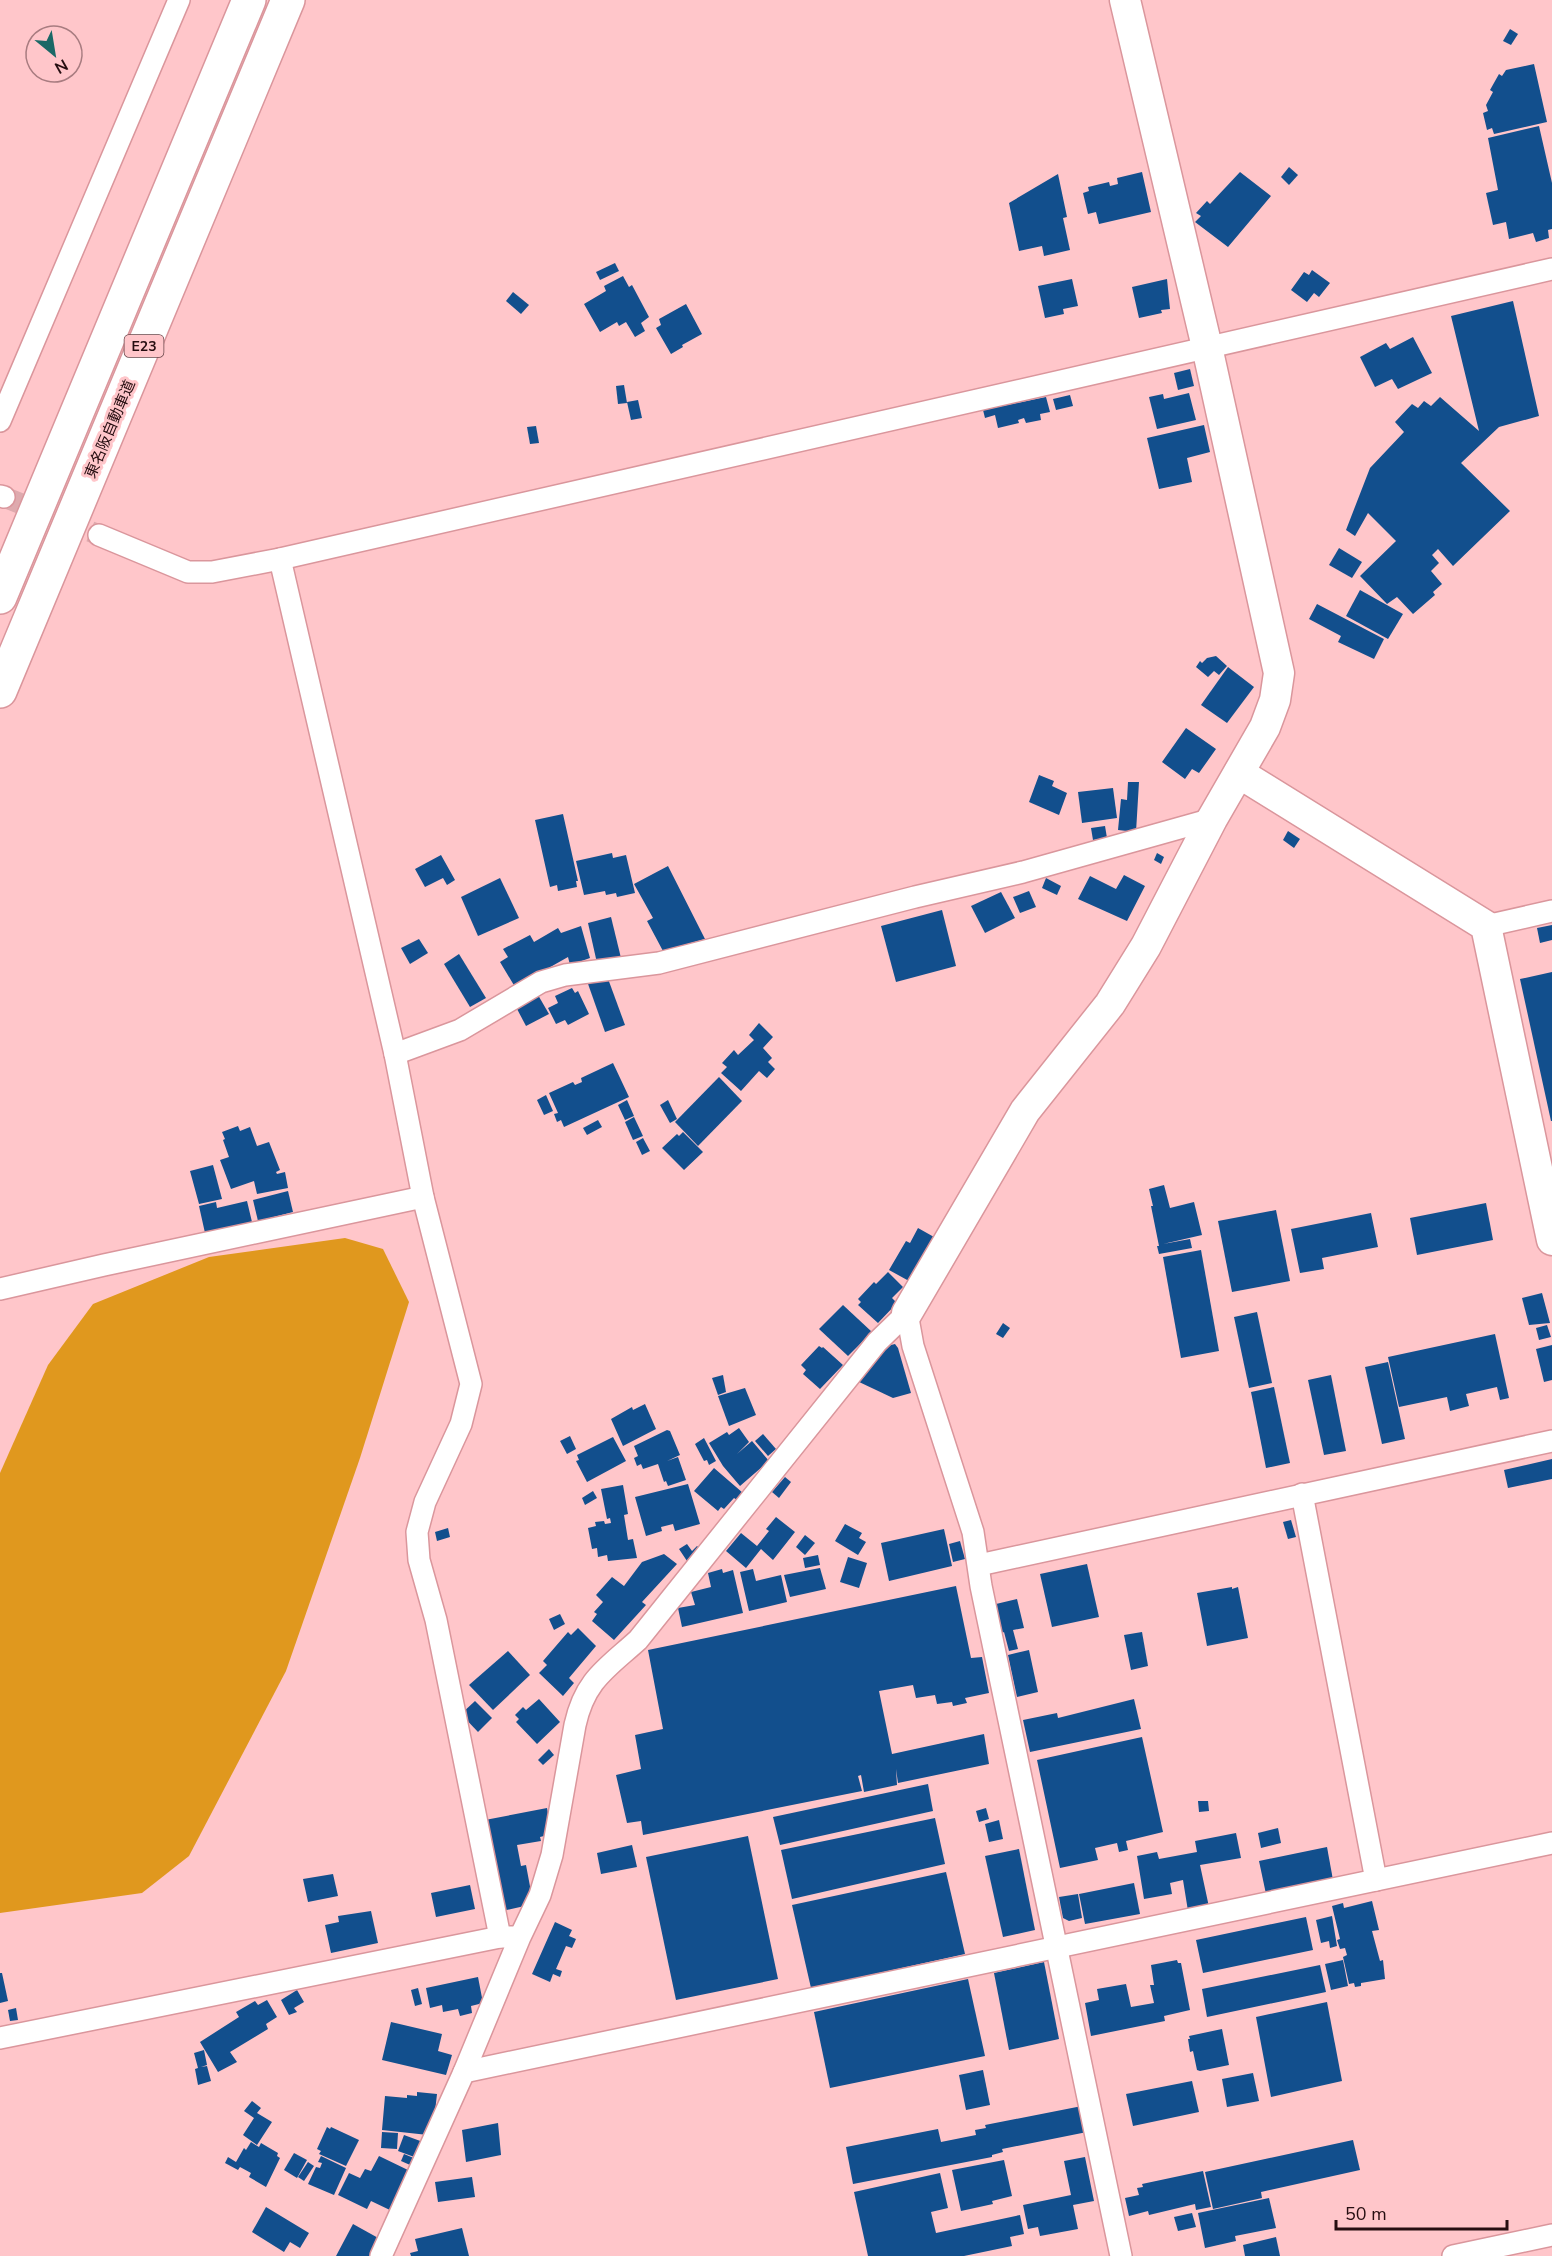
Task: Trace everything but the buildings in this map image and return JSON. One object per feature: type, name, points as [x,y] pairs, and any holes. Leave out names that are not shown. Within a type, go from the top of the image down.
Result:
[{"type":"highway","name":"E23","points":[[0,597],[249,0]]},
{"type":"highway","name":"東名阪自動車道","points":[[0,691],[288,0]]},
{"type":"street","points":[[0,421],[178,0]]},
{"type":"street","points":[[381,2256],[464,2072],[510,1937],[540,1895],[552,1855],[579,1708],[593,1680],[638,1640],[877,1342],[907,1313],[1025,1111],[1110,1004],[1146,946],[1212,819],[1265,728],[1275,700],[1279,673],[1207,347],[1125,0]]},
{"type":"street","points":[[99,535],[188,573],[212,572],[280,559],[1552,269]]},
{"type":"street","points":[[280,559],[395,1054],[423,1197],[471,1384],[461,1424],[425,1502],[417,1532],[419,1560],[436,1620],[510,1937]]},
{"type":"street","points":[[1239,773],[1486,926],[1552,911]]},
{"type":"street","points":[[395,1054],[460,1030],[541,982],[565,975],[659,963],[915,897],[1023,873],[1212,819]]},
{"type":"street","points":[[1486,926],[1546,1186],[1552,1240]]},
{"type":"street","points":[[0,1289],[104,1264],[423,1197]]},
{"type":"street","points":[[907,1313],[913,1346],[973,1532],[981,1586],[1121,2256]]},
{"type":"street","points":[[979,1565],[1552,1441]]},
{"type":"street","points":[[1302,1494],[1376,1880]]},
{"type":"street","points":[[464,2072],[1552,1843]]},
{"type":"street","points":[[0,2038],[510,1937]]},
{"type":"street","points":[[1453,2256],[1552,2235]]},
{"type":"shaded area","points":[[345,1238],[383,1249],[409,1302],[360,1458],[286,1671],[189,1856],[142,1893],[0,1913],[0,1473],[48,1365],[93,1304],[209,1257]]},
{"type":"tunnel","points":[[4,497],[99,535]]}]
